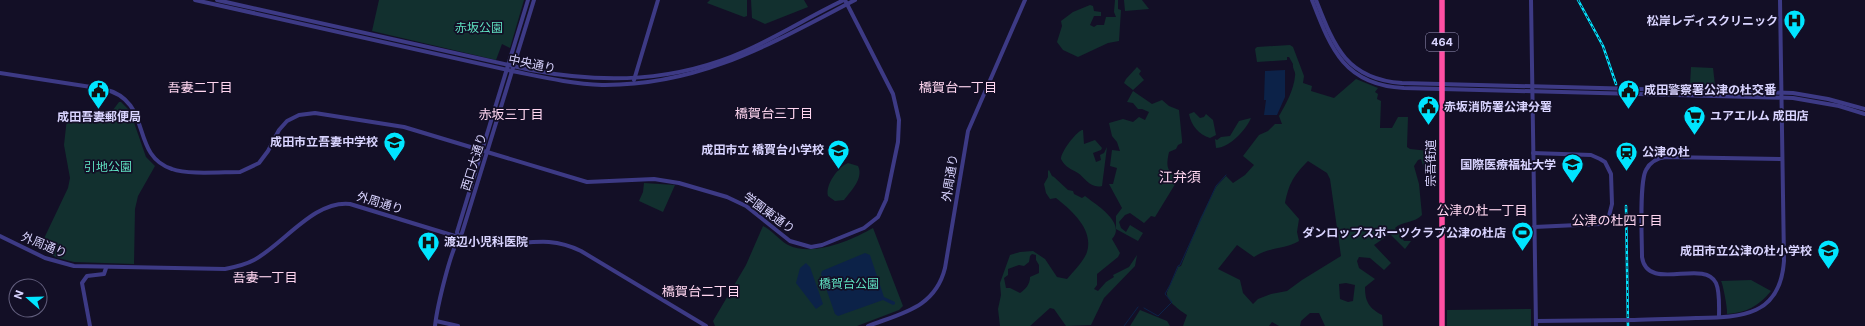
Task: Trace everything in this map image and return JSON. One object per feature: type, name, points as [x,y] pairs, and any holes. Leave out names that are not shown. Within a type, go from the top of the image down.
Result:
[{"type":"highway","name":"宗吾街道","points":[[1442,0],[1442,326]]},
{"type":"street","name":"中央通り","points":[[195,0],[584,84],[633,84],[680,77],[723,65],[747,55],[845,1]]},
{"type":"street","name":"中央通り","points":[[217,0],[511,68],[596,79],[634,78],[675,73],[729,58],[845,1],[855,0]]},
{"type":"street","name":"西口大通り","points":[[458,237],[462,233],[488,152],[528,0]]},
{"type":"street","name":"西口大通り","points":[[435,326],[446,277],[458,237],[457,232],[482,151],[534,0]]},
{"type":"street","points":[[633,84],[658,0]]},
{"type":"street","name":"外周通り","points":[[868,326],[915,308],[930,297],[939,285],[945,268],[969,126],[1025,0]]},
{"type":"street","points":[[1312,0],[1332,49],[1343,62],[1355,73],[1369,80],[1388,86],[1532,86],[1749,92],[1823,98],[1865,109]]},
{"type":"street","points":[[1316,0],[1332,39],[1345,58],[1357,68],[1374,78],[1385,81],[1532,91],[1781,95],[1839,106],[1865,114]]},
{"type":"street","points":[[1531,0],[1536,326]]},
{"type":"street","points":[[1536,321],[1634,320],[1745,315],[1757,310],[1772,298],[1780,283],[1784,261],[1781,159],[1780,0]]},
{"type":"street","name":"学園東通り","points":[[0,73],[104,89],[120,95],[127,101],[136,113],[151,154],[161,164],[178,171],[240,172],[247,170],[259,163],[264,157],[283,125],[292,118],[307,113],[393,124],[587,182],[654,179],[666,180],[727,197],[746,206],[782,236],[797,244],[811,247],[822,245],[864,228],[878,217],[886,200],[898,142],[900,120],[893,94],[845,1]]},
{"type":"street","points":[[1533,153],[1590,155],[1600,159],[1604,162],[1611,174],[1612,197],[1611,213],[1603,223],[1534,227]]},
{"type":"street","points":[[1719,317],[1717,288],[1714,281],[1710,277],[1701,274],[1655,273],[1648,270],[1643,264],[1643,182],[1646,170],[1653,162],[1666,157],[1781,159]]},
{"type":"street","name":"外周通り","points":[[0,236],[37,255],[59,263],[82,267],[214,269],[240,266],[261,256],[321,210],[341,203],[350,204],[476,243],[494,246],[542,241],[568,246],[581,251],[706,326]]},
{"type":"street","points":[[90,326],[82,283],[87,276],[104,274],[106,268]]},
{"type":"street","points":[[436,321],[458,326]]},
{"type":"green space","name":"赤坂公園","points":[[379,0],[524,0],[510,48],[502,44],[496,60],[372,31]]},
{"type":"green space","points":[[710,0],[747,0],[747,16],[744,17],[707,3]]},
{"type":"green space","points":[[751,0],[804,0],[808,7],[765,24],[752,18]]},
{"type":"green space","points":[[1115,0],[1118,0],[1118,9],[1121,10],[1119,41],[1108,43],[1078,57],[1063,50],[1057,42],[1062,26],[1061,21],[1073,12],[1090,5],[1093,6],[1094,11],[1101,12],[1101,16],[1094,16],[1090,25],[1094,27],[1097,25],[1104,25],[1106,17],[1116,17],[1114,12]]},
{"type":"green space","points":[[1124,0],[1142,0],[1149,9],[1125,11]]},
{"type":"green space","points":[[1290,45],[1293,47],[1304,76],[1303,83],[1312,86],[1311,91],[1334,98],[1356,79],[1378,88],[1375,92],[1378,94],[1377,99],[1381,101],[1380,128],[1392,128],[1398,117],[1408,117],[1407,147],[1410,149],[1429,151],[1431,155],[1429,168],[1426,170],[1424,169],[1421,159],[1418,160],[1414,166],[1419,184],[1422,215],[1419,218],[1401,224],[1395,228],[1404,241],[1411,241],[1405,249],[1390,234],[1374,245],[1391,263],[1384,270],[1370,258],[1359,257],[1357,261],[1359,268],[1375,279],[1365,287],[1366,297],[1371,307],[1382,315],[1383,326],[1325,326],[1319,313],[1310,313],[1301,321],[1300,326],[1279,326],[1272,322],[1269,326],[1183,326],[1187,315],[1174,306],[1167,296],[1167,291],[1178,267],[1181,266],[1200,219],[1216,187],[1226,176],[1233,183],[1245,175],[1254,165],[1243,156],[1259,135],[1268,131],[1275,124],[1282,124],[1279,116],[1293,86],[1295,74],[1293,64],[1289,57],[1287,57],[1287,60],[1257,62],[1255,49],[1257,47]],"holes":[[[1308,161],[1327,173],[1330,179],[1341,256],[1287,291],[1271,294],[1258,299],[1253,304],[1243,293],[1240,280],[1218,269],[1237,245],[1254,257],[1299,241],[1297,232],[1299,219],[1285,203],[1288,190],[1293,180]],[[1346,283],[1355,285],[1353,301],[1348,302],[1340,299],[1339,284]]]},
{"type":"green space","points":[[1137,67],[1141,71],[1139,74],[1144,80],[1133,90],[1124,83]]},
{"type":"green space","points":[[1691,67],[1713,68],[1715,85],[1690,86]]},
{"type":"green space","points":[[1133,91],[1152,104],[1162,100],[1169,106],[1179,110],[1182,140],[1182,143],[1178,145],[1176,149],[1169,152],[1167,163],[1170,172],[1176,177],[1177,181],[1155,217],[1151,216],[1144,223],[1130,213],[1125,215],[1119,222],[1121,228],[1126,232],[1130,225],[1143,233],[1138,241],[1116,229],[1116,216],[1122,208],[1109,184],[1113,184],[1117,168],[1110,166],[1112,150],[1120,151],[1117,142],[1112,136],[1109,123],[1123,119],[1133,122],[1139,117],[1145,120],[1149,112],[1138,109],[1133,103],[1127,102]]},
{"type":"green space","name":"引地公園","points":[[119,102],[121,102],[130,111],[146,157],[155,166],[138,196],[135,209],[134,264],[74,262],[58,258],[39,249],[68,188],[70,178],[64,145],[67,118],[104,122]]},
{"type":"green space","points":[[1194,112],[1200,118],[1204,117],[1206,114],[1213,120],[1216,135],[1210,138],[1206,137],[1196,129],[1189,114]]},
{"type":"green space","points":[[1251,118],[1249,123],[1236,138],[1226,145],[1216,148],[1215,139],[1217,140],[1221,137],[1230,136],[1239,121]]},
{"type":"green space","points":[[1082,130],[1084,144],[1095,140],[1102,148],[1101,150],[1093,153],[1096,162],[1101,160],[1100,155],[1104,153],[1107,147],[1102,186],[1098,187],[1091,185],[1078,173],[1066,166],[1061,159],[1063,152],[1069,143]]},
{"type":"green space","points":[[848,163],[858,166],[858,180],[844,200],[835,201],[828,196],[828,187],[836,172]]},
{"type":"green space","points":[[1049,170],[1052,176],[1068,190],[1073,191],[1074,194],[1082,198],[1085,196],[1102,209],[1113,220],[1116,227],[1116,233],[1112,239],[1120,253],[1118,257],[1097,274],[1097,285],[1094,289],[1098,291],[1106,282],[1114,277],[1113,275],[1129,267],[1137,255],[1135,266],[1104,298],[1091,325],[1066,326],[1054,309],[1050,308],[1030,326],[1000,326],[998,309],[1001,295],[1000,283],[1010,255],[1020,252],[1033,251],[1045,259],[1057,277],[1067,279],[1081,263],[1087,252],[1087,236],[1080,221],[1056,198],[1050,199],[1046,193],[1044,184],[1048,177]],"holes":[[[1032,254],[1036,255],[1036,260],[1039,265],[1039,273],[1030,277],[1026,288],[1020,293],[1010,288],[1006,288],[1004,278],[1008,275],[1008,269],[1019,265],[1024,266],[1029,262]]]},
{"type":"green space","points":[[644,183],[675,185],[663,212],[639,201],[643,192]]},
{"type":"green space","name":"橋賀台公園","points":[[763,226],[788,245],[809,249],[831,246],[854,238],[873,228],[903,306],[899,310],[857,326],[715,326],[713,321],[746,265]]},
{"type":"green space","points":[[1751,280],[1771,291],[1762,301],[1752,308],[1727,314],[1721,281]]},
{"type":"green space","points":[[1531,309],[1531,326],[1447,326],[1447,310]]},
{"type":"green space","points":[[1140,310],[1167,321],[1170,326],[1130,326]]},
{"type":"water","points":[[1285,70],[1285,97],[1277,115],[1264,115],[1266,100],[1264,100],[1265,71]]},
{"type":"water","points":[[865,253],[870,255],[884,297],[895,302],[895,304],[893,305],[883,300],[838,316],[835,314],[821,274],[822,271]]},
{"type":"water","points":[[806,263],[810,267],[823,304],[816,309],[796,283],[800,268]]},
{"type":"waterway","points":[[1144,308],[1158,316],[1172,302],[1165,294],[1216,186],[1226,175]]},
{"type":"waterway","points":[[1124,326],[1138,307]]},
{"type":"railway","points":[[1578,0],[1603,46],[1616,84]]},
{"type":"railway","points":[[1626,206],[1628,326]]},
{"type":"place","name":"松岸レディスクリニック","points":[[1794,40]]},
{"type":"place","name":"成田吾妻郵便局","points":[[99,110]]},
{"type":"place","name":"成田警察署公津の杜交番","points":[[1628,110]]},
{"type":"place","name":"赤坂消防署公津分署","points":[[1428,126]]},
{"type":"place","name":"ユアエルム 成田店","points":[[1695,136]]},
{"type":"place","name":"成田市立吾妻中学校","points":[[394,162]]},
{"type":"place","name":"成田市立 橋賀台小学校","points":[[839,170]]},
{"type":"place","name":"公津の杜","points":[[1627,172]]},
{"type":"place","name":"国際医療福祉大学","points":[[1572,184]]},
{"type":"place","name":"ダンロップスポーツクラブ公津の杜店","points":[[1522,252]]},
{"type":"place","name":"渡辺小児科医院","points":[[428,262]]},
{"type":"place","name":"成田市立公津の杜小学校","points":[[1828,270]]},
{"type":"district","name":"吾妻二丁目","points":[[200,87]]},
{"type":"district","name":"橋賀台一丁目","points":[[958,87]]},
{"type":"district","name":"橋賀台三丁目","points":[[774,113]]},
{"type":"district","name":"赤坂三丁目","points":[[511,114]]},
{"type":"district","name":"江弁須","points":[[1180,177]]},
{"type":"district","name":"公津の杜一丁目","points":[[1482,210]]},
{"type":"district","name":"公津の杜四丁目","points":[[1617,220]]},
{"type":"district","name":"吾妻一丁目","points":[[265,277]]},
{"type":"district","name":"橋賀台二丁目","points":[[701,291]]}]
